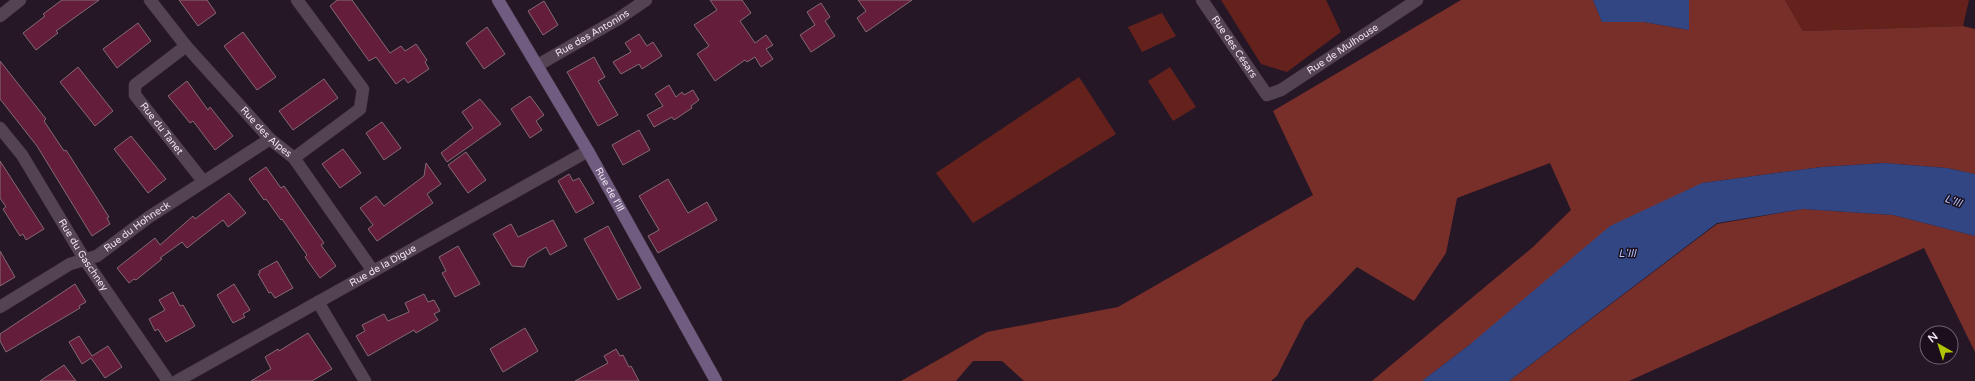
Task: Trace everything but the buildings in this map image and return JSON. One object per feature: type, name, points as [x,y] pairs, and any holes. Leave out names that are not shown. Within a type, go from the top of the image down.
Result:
[{"type":"street","points":[[0,16],[20,0]]},
{"type":"street","name":"Rue des Alpes","points":[[150,0],[186,46],[270,139],[294,158],[373,271]]},
{"type":"street","points":[[294,158],[360,109],[363,89],[297,0]]},
{"type":"street","name":"Rue de l'Ill","points":[[498,0],[588,151],[716,381]]},
{"type":"street","name":"Rue des Antonins","points":[[538,65],[618,19],[646,0]]},
{"type":"street","name":"Rue des Césars","points":[[1202,0],[1267,95]]},
{"type":"street","name":"Rue de Mulhouse","points":[[1267,95],[1281,90],[1417,0]]},
{"type":"street","name":"Rue du Tanet","points":[[186,46],[136,85],[135,95],[204,181]]},
{"type":"street","name":"Rue du Gaschney","points":[[0,128],[22,155],[85,260],[168,381]]},
{"type":"street","name":"Rue du Hohneck","points":[[0,307],[70,264],[97,256],[149,217],[270,139]]},
{"type":"street","name":"Rue de la Digue","points":[[177,381],[588,151]]},
{"type":"street","points":[[318,302],[365,381]]},
{"type":"shaded area","points":[[1221,0],[1326,0],[1341,32],[1287,72],[1261,64]]},
{"type":"shaded area","points":[[1461,0],[1593,0],[1602,22],[1644,22],[1689,30],[1689,0],[1785,0],[1803,31],[1963,26],[1975,29],[1975,174],[1947,168],[1884,163],[1822,167],[1702,183],[1468,346],[1422,381],[1372,381],[1533,247],[1571,210],[1550,163],[1457,198],[1446,253],[1414,301],[1357,267],[1305,321],[1277,376],[1271,381],[1024,381],[1002,361],[973,361],[956,381],[901,381],[987,332],[1118,307],[1313,195],[1273,111]]},
{"type":"shaded area","points":[[1785,0],[1969,0],[1963,26],[1803,31]]},
{"type":"shaded area","points":[[1162,13],[1176,36],[1142,52],[1128,27]]},
{"type":"shaded area","points":[[1170,67],[1196,107],[1173,121],[1148,81]]},
{"type":"shaded area","points":[[1079,77],[1116,134],[973,223],[936,173]]},
{"type":"shaded area","points":[[1803,209],[1893,215],[1975,236],[1975,352],[1924,248],[1629,381],[1509,381],[1717,224]]},
{"type":"water","points":[[1593,0],[1689,0],[1689,30],[1644,22],[1602,22]]},
{"type":"water","name":"L'Ill","points":[[1884,163],[1947,168],[1975,174],[1975,236],[1893,215],[1803,209],[1717,223],[1509,381],[1422,381],[1468,346],[1610,226],[1702,183],[1822,167]]}]
